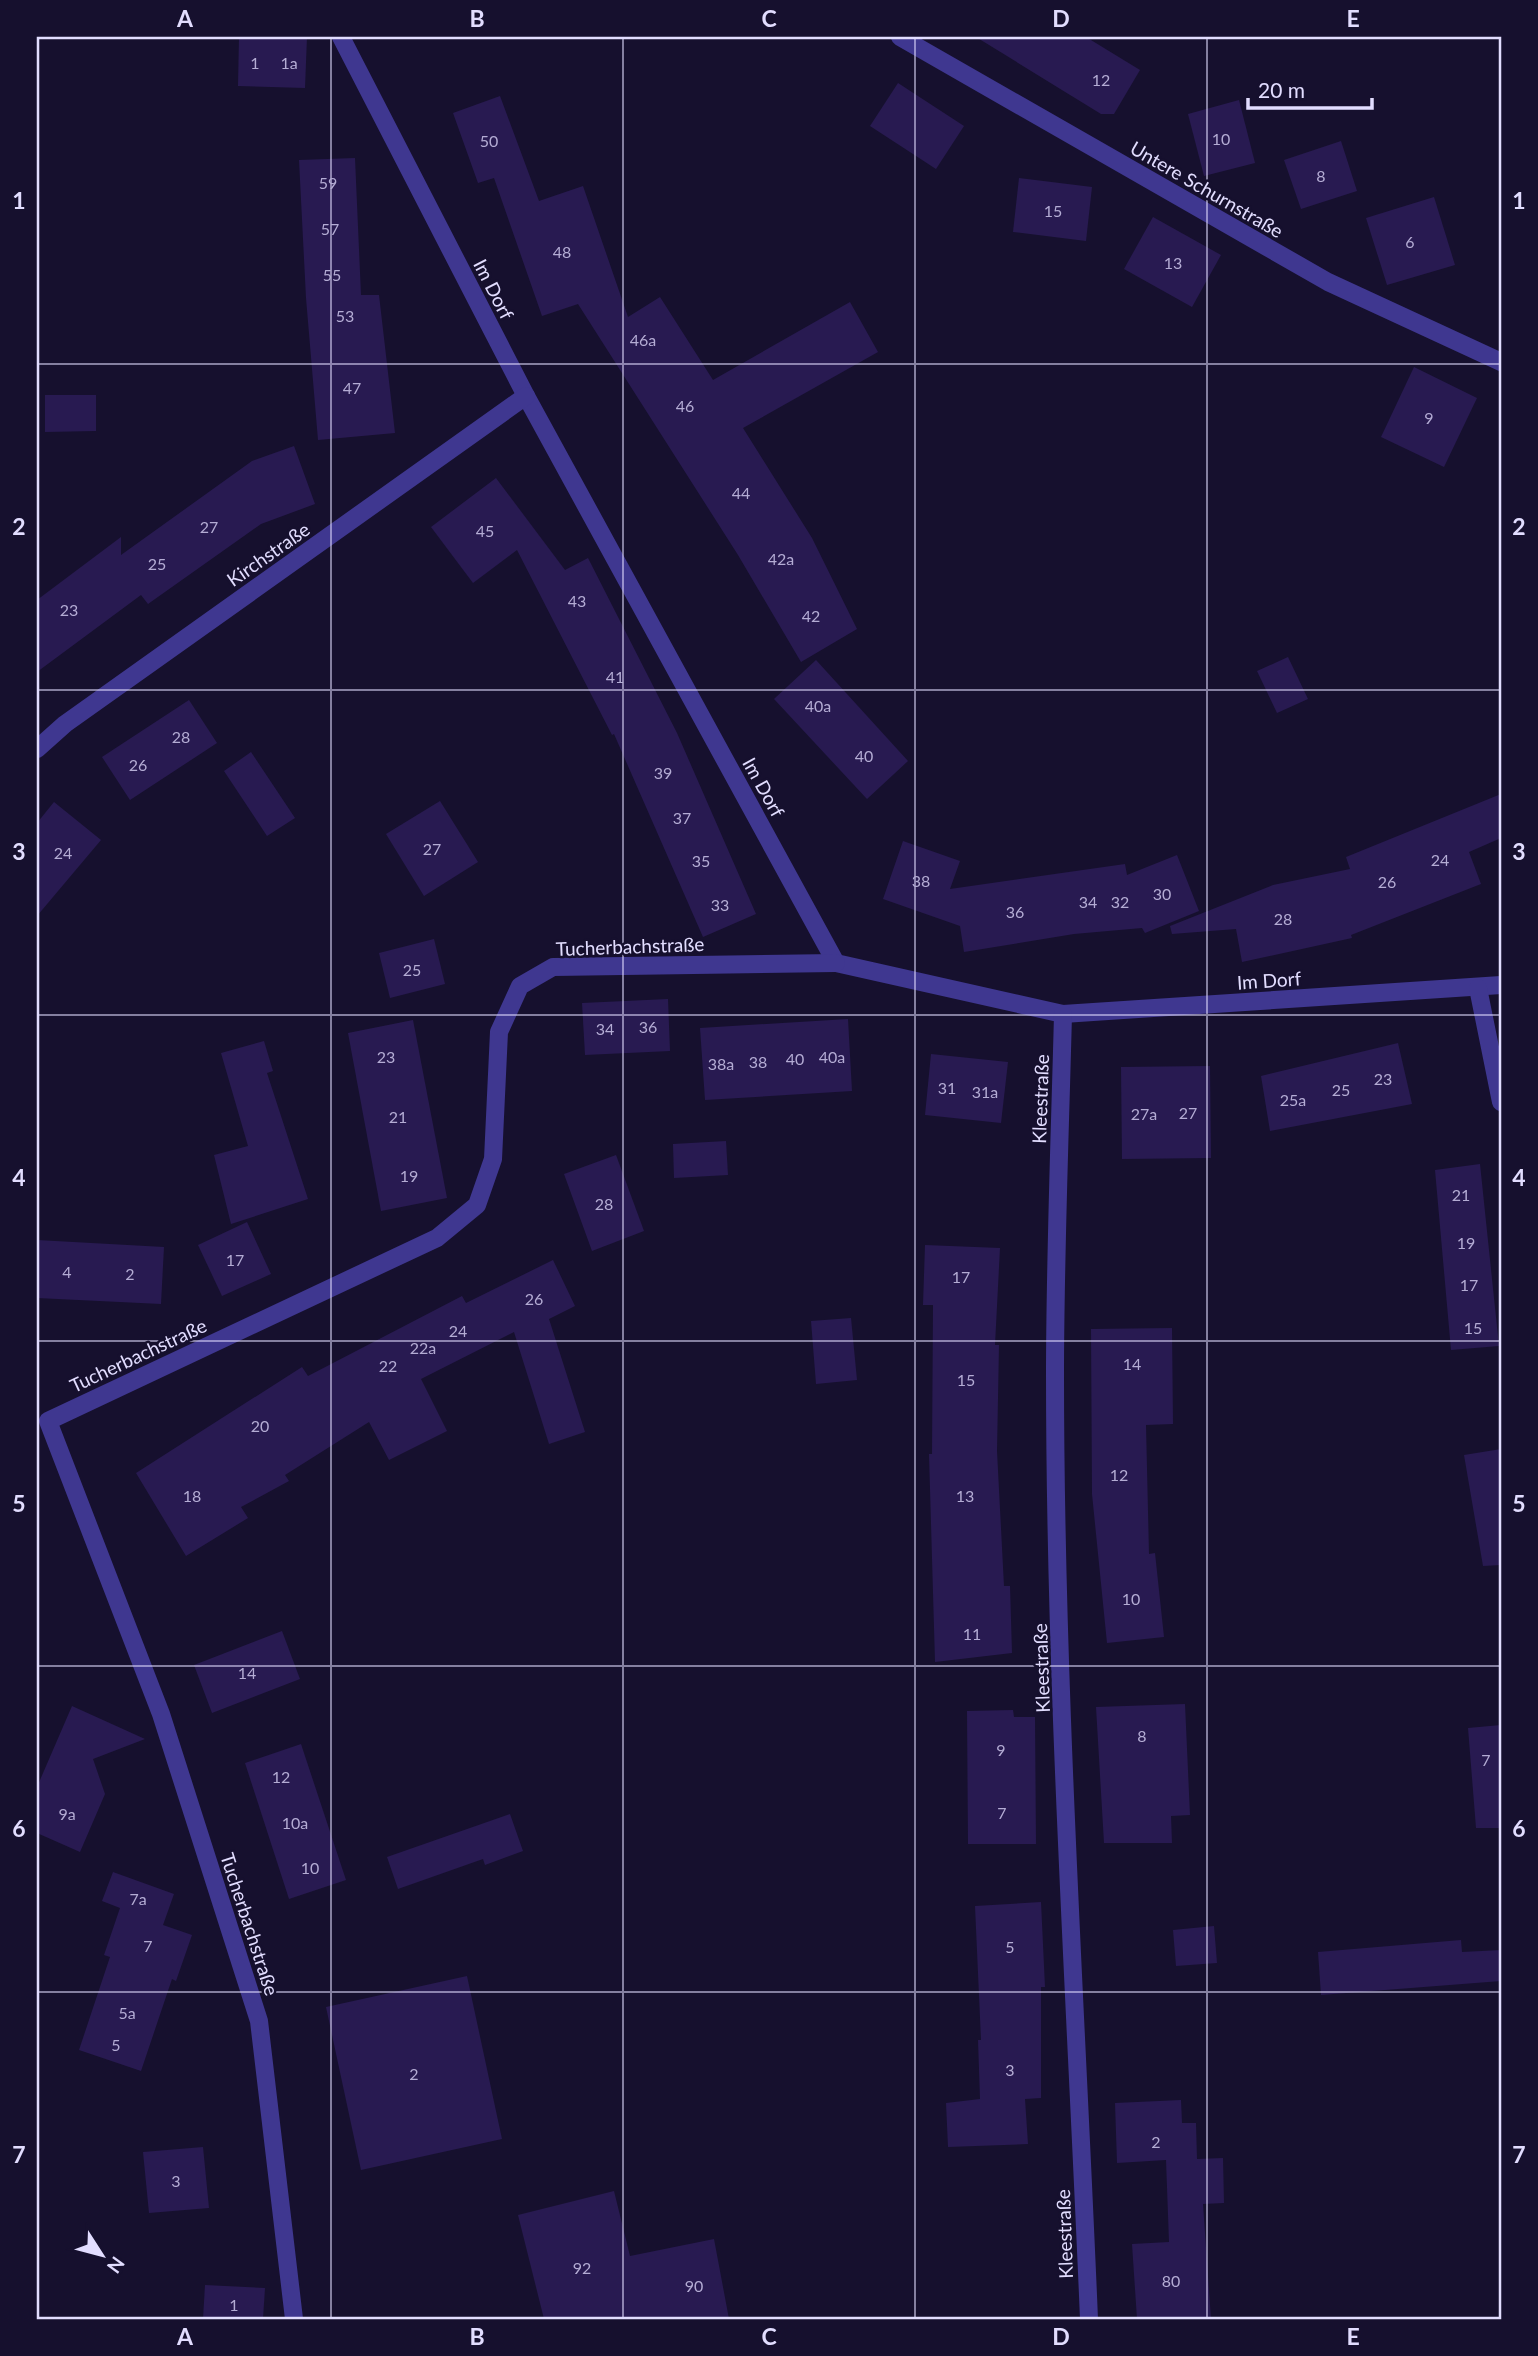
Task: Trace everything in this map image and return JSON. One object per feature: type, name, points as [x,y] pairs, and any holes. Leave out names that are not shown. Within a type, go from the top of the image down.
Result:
[{"type":"street","name":"Im Dorf","points":[[341,37],[526,396],[836,963],[1063,1014],[1501,985]]},
{"type":"street","name":"Untere Schurnstraße","points":[[900,37],[1328,282],[1501,362]]},
{"type":"street","name":"Kirchstraße","points":[[37,750],[65,724],[526,396]]},
{"type":"street","name":"Tucherbachstraße","points":[[294,2319],[259,2021],[161,1714],[43,1415],[437,1238],[477,1205],[493,1159],[499,1032],[520,986],[553,967],[836,963]]},
{"type":"street","points":[[1478,988],[1501,1102]]},
{"type":"street","name":"Kleestraße","points":[[1063,1014],[1055,1377],[1057,1494],[1061,1654],[1089,2319]]},
{"type":"building","points":[[239,37],[307,37],[305,88],[238,86]]},
{"type":"building","points":[[976,37],[1086,37],[1140,70],[1114,114],[1101,114]]},
{"type":"building","points":[[898,83],[964,126],[936,169],[870,126]]},
{"type":"building","points":[[500,96],[539,201],[583,186],[628,317],[660,297],[713,380],[850,302],[878,352],[743,428],[812,538],[857,629],[801,662],[738,555],[578,304],[542,316],[494,178],[478,183],[453,113]]},
{"type":"building","points":[[1239,100],[1255,163],[1204,176],[1188,114]]},
{"type":"building","points":[[1341,141],[1357,191],[1301,209],[1284,160]]},
{"type":"building","points":[[355,158],[361,295],[379,295],[395,433],[318,440],[306,298],[299,160]]},
{"type":"building","points":[[1019,178],[1092,187],[1086,241],[1013,232]]},
{"type":"building","points":[[1434,197],[1455,265],[1387,285],[1366,218]]},
{"type":"building","points":[[1153,217],[1221,255],[1192,307],[1124,269]]},
{"type":"building","points":[[1414,367],[1477,398],[1444,467],[1381,437]]},
{"type":"building","points":[[45,395],[96,395],[96,431],[45,432]]},
{"type":"building","points":[[294,446],[315,504],[261,524],[148,604],[141,595],[37,672],[37,600],[121,537],[121,555],[252,461]]},
{"type":"building","points":[[496,478],[565,570],[588,558],[677,733],[756,914],[703,937],[614,734],[612,735],[517,550],[473,583],[431,527]]},
{"type":"building","points":[[1288,657],[1308,699],[1277,713],[1257,671]]},
{"type":"building","points":[[816,660],[908,761],[867,799],[774,699]]},
{"type":"building","points":[[189,700],[217,743],[130,800],[102,757]]},
{"type":"building","points":[[251,752],[295,818],[267,836],[224,771]]},
{"type":"building","points":[[1501,794],[1501,838],[1469,852],[1481,884],[1351,935],[1352,938],[1242,962],[1236,929],[1172,934],[1170,926],[1273,885],[1350,869],[1346,857]]},
{"type":"building","points":[[440,801],[478,862],[424,896],[386,834]]},
{"type":"building","points":[[54,802],[101,840],[37,916],[37,823]]},
{"type":"building","points":[[903,841],[960,861],[950,889],[1125,864],[1127,875],[1177,855],[1199,911],[1145,933],[1142,928],[1074,934],[964,952],[960,926],[883,899]]},
{"type":"building","points":[[434,939],[445,984],[390,998],[379,953]]},
{"type":"building","points":[[668,999],[670,1051],[585,1055],[582,1003]]},
{"type":"building","points":[[848,1019],[852,1091],[705,1100],[700,1028]]},
{"type":"building","points":[[413,1020],[447,1198],[381,1211],[348,1033]]},
{"type":"building","points":[[264,1041],[273,1071],[267,1073],[308,1199],[231,1224],[214,1155],[248,1146],[221,1053]]},
{"type":"building","points":[[1398,1043],[1412,1104],[1270,1131],[1261,1076]]},
{"type":"building","points":[[931,1054],[1008,1062],[1001,1123],[925,1115]]},
{"type":"building","points":[[1210,1066],[1211,1158],[1122,1159],[1121,1067]]},
{"type":"building","points":[[726,1141],[728,1175],[674,1178],[673,1144]]},
{"type":"building","points":[[616,1155],[644,1231],[592,1251],[564,1174]]},
{"type":"building","points":[[1480,1164],[1499,1346],[1451,1350],[1435,1170]]},
{"type":"building","points":[[247,1222],[271,1274],[222,1296],[198,1245]]},
{"type":"building","points":[[37,1240],[164,1247],[161,1304],[37,1298]]},
{"type":"building","points":[[925,1245],[1000,1248],[995,1345],[999,1345],[997,1451],[1004,1586],[1010,1586],[1012,1653],[935,1662],[929,1454],[932,1454],[933,1305],[923,1305]]},
{"type":"building","points":[[553,1260],[575,1306],[549,1319],[585,1432],[549,1444],[514,1332],[421,1379],[447,1431],[389,1460],[369,1422],[285,1475],[289,1481],[241,1507],[248,1518],[186,1556],[136,1473],[302,1367],[308,1376],[462,1296],[466,1303]]},
{"type":"building","points":[[851,1318],[857,1380],[816,1384],[811,1321]]},
{"type":"building","points":[[1172,1328],[1173,1424],[1146,1425],[1149,1554],[1155,1553],[1164,1637],[1107,1643],[1092,1494],[1091,1329]]},
{"type":"building","points":[[1501,1449],[1501,1565],[1483,1566],[1464,1455]]},
{"type":"building","points":[[282,1631],[300,1679],[212,1713],[194,1665]]},
{"type":"building","points":[[1185,1704],[1190,1815],[1171,1816],[1172,1843],[1104,1843],[1096,1707]]},
{"type":"building","points":[[72,1706],[145,1739],[93,1759],[105,1794],[80,1852],[37,1833],[37,1787]]},
{"type":"building","points":[[1013,1710],[1014,1717],[1035,1717],[1036,1844],[968,1844],[967,1711]]},
{"type":"building","points":[[1501,1725],[1501,1828],[1476,1828],[1468,1728]]},
{"type":"building","points":[[301,1744],[346,1880],[289,1899],[245,1763]]},
{"type":"building","points":[[510,1814],[523,1851],[485,1865],[483,1859],[398,1889],[387,1857]]},
{"type":"building","points":[[113,1872],[174,1894],[163,1925],[192,1935],[176,1981],[172,1979],[141,2071],[79,2050],[110,1957],[104,1955],[120,1908],[102,1901]]},
{"type":"building","points":[[1041,1902],[1045,1987],[1041,1987],[1041,2098],[1025,2099],[1028,2144],[948,2147],[946,2103],[980,2099],[978,2040],[981,2040],[975,1906]]},
{"type":"building","points":[[1214,1926],[1217,1963],[1176,1966],[1173,1930]]},
{"type":"building","points":[[1461,1940],[1462,1952],[1501,1950],[1501,1981],[1321,1995],[1318,1952]]},
{"type":"building","points":[[467,1976],[502,2139],[361,2170],[326,2007]]},
{"type":"building","points":[[1181,2100],[1182,2123],[1196,2123],[1197,2159],[1223,2158],[1224,2203],[1203,2204],[1211,2319],[1137,2319],[1132,2244],[1169,2242],[1166,2160],[1117,2163],[1115,2103]]},
{"type":"building","points":[[203,2147],[209,2208],[149,2213],[143,2152]]},
{"type":"building","points":[[614,2191],[630,2256],[714,2239],[729,2319],[544,2319],[518,2215]]},
{"type":"building","points":[[205,2285],[265,2288],[263,2319],[203,2319]]}]
